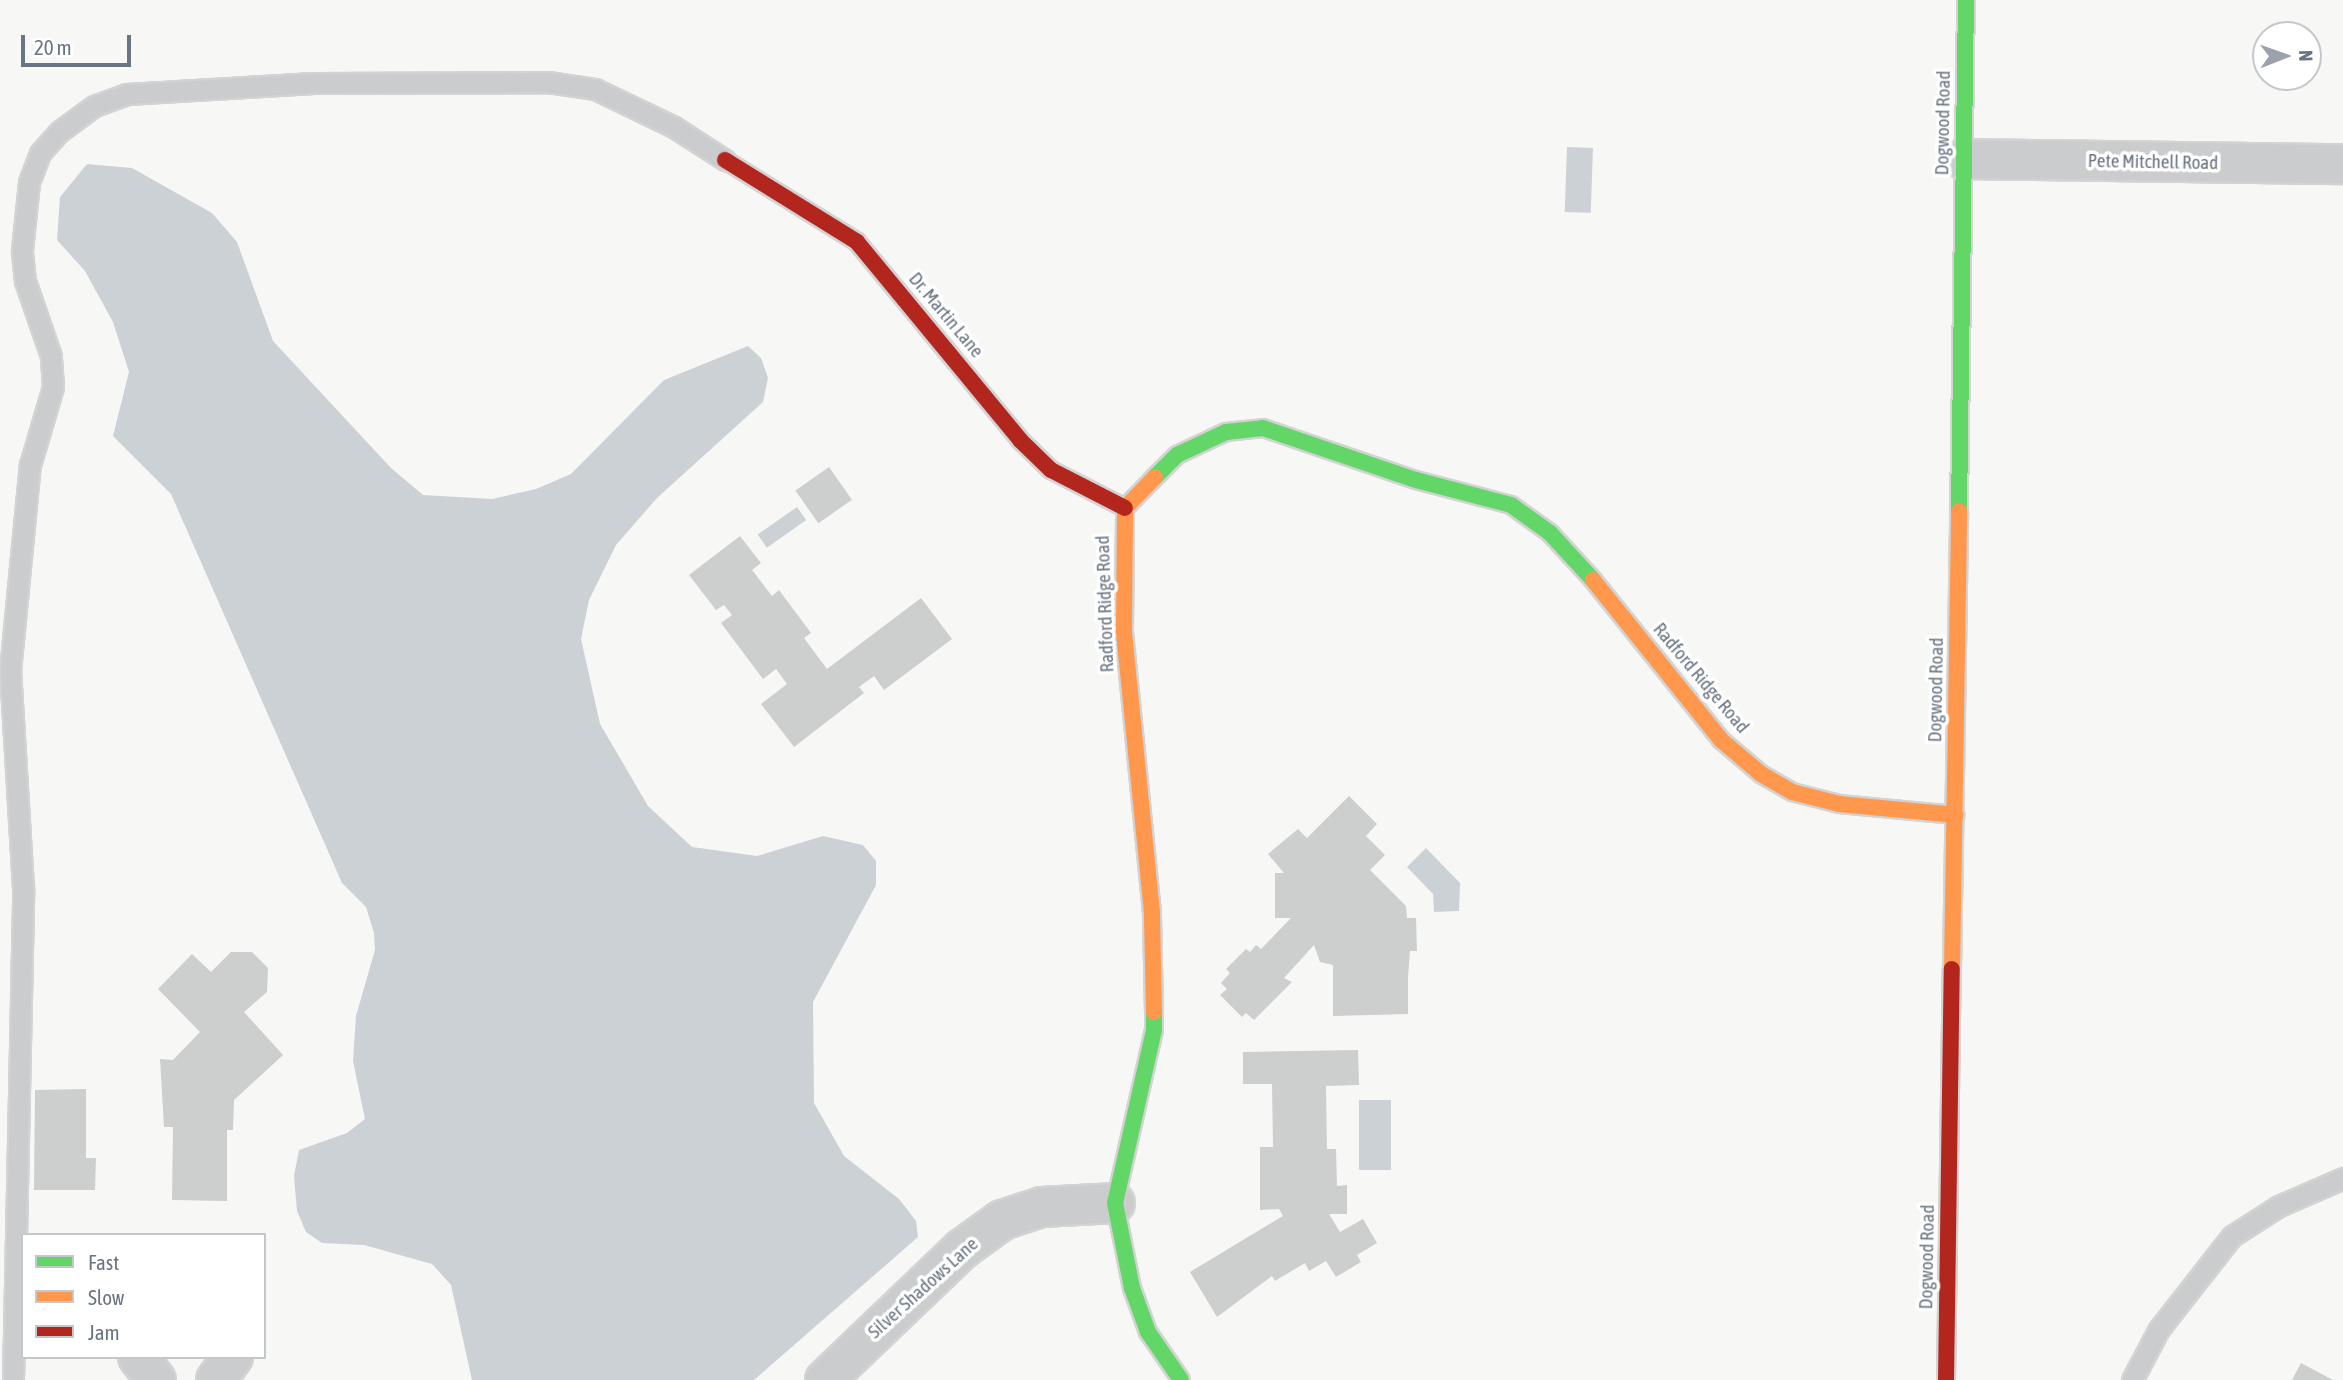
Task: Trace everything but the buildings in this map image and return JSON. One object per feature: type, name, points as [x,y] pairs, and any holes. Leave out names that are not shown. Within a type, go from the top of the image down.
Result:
[{"type":"street","name":"Dogwood Road","points":[[1946,1380],[1966,0]]},
{"type":"street","name":"Pete Mitchell Road","points":[[1964,159],[2343,164]]},
{"type":"street","name":"Dr. Martin Lane","points":[[725,160],[857,242],[1020,440],[1051,470],[1125,509]]},
{"type":"street","name":"Radford Ridge Road","points":[[1181,1380],[1148,1332],[1132,1288],[1115,1203],[1154,1030],[1152,913],[1124,630],[1125,509],[1177,456],[1226,432],[1263,428],[1416,480],[1511,505],[1550,533],[1607,595],[1721,740],[1761,774],[1792,792],[1839,804],[1955,815]]},
{"type":"street","name":"Silver Shadows Lane","points":[[825,1380],[962,1249],[1002,1220],[1042,1207],[1115,1203]]},
{"type":"street","points":[[140,1359],[156,1380]]},
{"type":"street","points":[[216,1380],[232,1359]]},
{"type":"lane","points":[[13,1380],[23,888],[10,671],[30,465],[53,387],[51,356],[25,281],[22,250],[22,219],[40,153],[60,131],[94,106],[127,94],[314,83],[548,82],[595,89],[674,127],[725,160]]},
{"type":"lane","points":[[2133,1380],[2159,1329],[2232,1236],[2278,1206],[2343,1178]]},
{"type":"shaded area","points":[[1567,147],[1593,148],[1591,213],[1565,212]]},
{"type":"shaded area","points":[[87,164],[132,168],[212,213],[237,242],[273,341],[391,468],[423,495],[492,499],[536,489],[571,474],[664,380],[748,346],[761,358],[768,378],[763,402],[657,498],[616,545],[589,600],[581,639],[600,724],[648,806],[692,847],[757,856],[823,836],[863,845],[876,861],[876,885],[813,1002],[814,1103],[844,1156],[899,1199],[916,1221],[918,1237],[754,1380],[472,1380],[451,1285],[432,1264],[364,1245],[322,1243],[306,1232],[297,1211],[294,1176],[299,1150],[347,1133],[365,1119],[353,1061],[356,1016],[375,950],[374,933],[366,907],[342,883],[171,494],[113,436],[129,372],[113,322],[85,271],[57,240],[60,197]]},
{"type":"shaded area","points":[[797,507],[806,520],[767,548],[758,535]]},
{"type":"shaded area","points":[[1426,848],[1460,883],[1459,911],[1434,912],[1433,894],[1407,867]]},
{"type":"shaded area","points":[[1359,1100],[1391,1100],[1391,1170],[1359,1170]]},
{"type":"traffic: fast","points":[[1959,511],[1966,0]]},
{"type":"traffic: fast","points":[[1155,477],[1177,455],[1226,432],[1263,428],[1416,480],[1511,505],[1550,533],[1593,580]]},
{"type":"traffic: fast","points":[[1154,1012],[1154,1030],[1115,1203],[1132,1288],[1148,1332],[1181,1380]]},
{"type":"traffic: slow","points":[[1154,1012],[1152,913],[1124,630],[1125,508],[1155,477]]},
{"type":"traffic: slow","points":[[1952,969],[1959,511]]},
{"type":"traffic: slow","points":[[1593,580],[1721,740],[1761,774],[1792,792],[1839,804],[1955,815]]},
{"type":"traffic: jam","points":[[725,160],[857,242],[1020,440],[1051,470],[1125,508]]},
{"type":"traffic: jam","points":[[1946,1380],[1952,969]]}]
